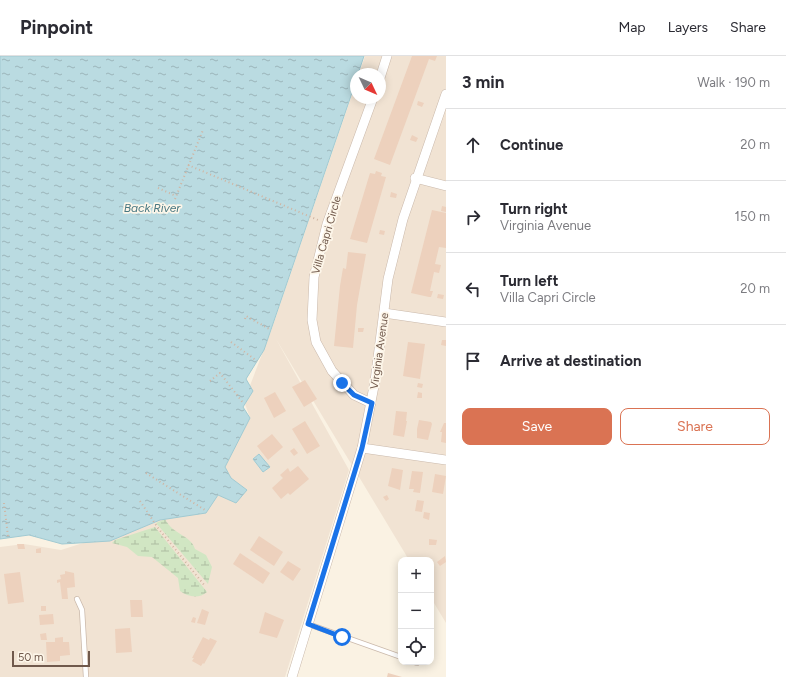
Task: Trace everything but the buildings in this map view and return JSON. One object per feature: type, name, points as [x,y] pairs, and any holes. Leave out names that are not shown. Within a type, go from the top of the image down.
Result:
[{"type":"street","points":[[383,68],[387,56]]},
{"type":"street","name":"Virginia Avenue","points":[[292,677],[362,448],[372,403],[394,252],[416,178],[446,94]]},
{"type":"street","name":"Villa Capri Circle","points":[[371,104],[327,224],[314,277],[312,320],[316,342],[332,371],[354,395],[372,403]]},
{"type":"street","points":[[416,178],[446,186]]},
{"type":"street","points":[[384,313],[446,322]]},
{"type":"street","points":[[362,448],[446,460]]},
{"type":"lane","points":[[77,599],[82,610],[86,677]]},
{"type":"lane","points":[[308,624],[398,656]]},
{"type":"path","points":[[158,188],[175,198],[203,130]]},
{"type":"path","points":[[188,165],[327,224]]},
{"type":"path","points":[[245,319],[246,316],[271,330]]},
{"type":"path","points":[[231,342],[257,361]]},
{"type":"path","points":[[210,381],[220,374],[244,404]]},
{"type":"path","points":[[146,473],[205,510]]},
{"type":"path","points":[[140,501],[158,528],[206,586]]},
{"type":"path","points":[[4,503],[8,536]]},
{"type":"shaded area","points":[[365,56],[446,56],[446,623],[434,603],[434,557],[407,557],[276,339],[349,470],[285,677],[0,677],[0,547],[24,544],[61,550],[152,521],[218,495],[236,503],[247,490],[231,478],[225,467],[250,418],[244,401],[271,331],[350,101],[350,104],[386,104],[386,68],[361,68]]},
{"type":"green space","points":[[165,519],[172,528],[193,544],[195,549],[206,555],[212,567],[208,584],[156,523]]},
{"type":"green space","points":[[155,527],[207,592],[201,596],[190,596],[183,593],[180,591],[178,578],[152,557],[138,556],[127,547],[112,543],[115,540]]},
{"type":"water","name":"Back River","points":[[0,56],[364,56],[360,68],[350,68],[350,99],[264,350],[246,379],[253,391],[243,407],[250,418],[225,467],[231,478],[247,490],[236,503],[218,495],[206,513],[160,520],[110,541],[62,544],[29,535],[0,539]]},
{"type":"water","points":[[259,454],[270,467],[263,472],[253,459]]},
{"type":"route","points":[[342,383],[354,395],[372,403],[362,448],[308,624],[342,637]]}]
